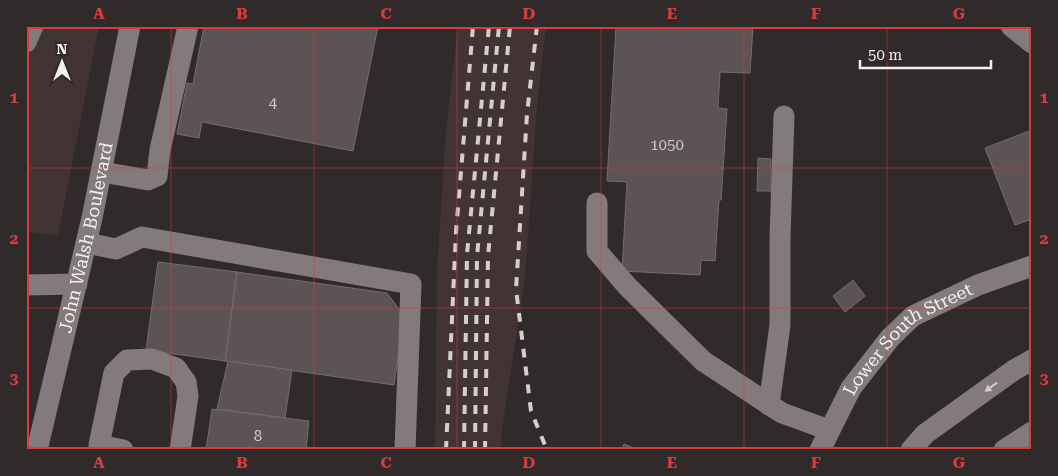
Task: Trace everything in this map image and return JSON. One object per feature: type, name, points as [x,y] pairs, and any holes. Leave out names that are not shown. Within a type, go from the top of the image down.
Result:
[{"type":"street","points":[[26,42],[33,26]]},
{"type":"street","name":"John Walsh Boulevard","points":[[37,450],[87,243],[130,26]]},
{"type":"street","points":[[102,172],[148,180],[157,176],[160,150],[188,26]]},
{"type":"street","points":[[1010,26],[1032,43]]},
{"type":"street","points":[[769,405],[780,325],[780,237],[784,116]]},
{"type":"street","points":[[597,204],[597,251],[627,286],[703,361],[782,413],[829,430]]},
{"type":"street","points":[[87,243],[116,249],[142,237],[411,284],[405,450]]},
{"type":"street","name":"Lower South Street","points":[[820,450],[851,388],[890,338],[913,316],[978,285],[1032,266]]},
{"type":"street","points":[[26,285],[77,284]]},
{"type":"street","points":[[123,450],[99,445],[114,373],[128,360],[152,359],[176,368],[186,382],[188,396],[180,450]]},
{"type":"street","points":[[911,450],[925,434],[1014,370],[1032,360]]},
{"type":"street","points":[[1004,450],[1032,432]]},
{"type":"shaded area","points":[[26,26],[99,26],[58,235],[26,232]]},
{"type":"shaded area","points":[[458,26],[546,26],[537,107],[525,278],[502,429],[501,450],[435,450],[437,272],[446,130]]},
{"type":"building","points":[[204,26],[378,26],[353,151],[202,122],[199,138],[177,134],[187,83],[193,84]]},
{"type":"building","points":[[616,26],[753,26],[750,73],[720,72],[718,108],[727,109],[715,261],[701,260],[700,275],[622,271],[627,182],[607,181]]},
{"type":"building","points":[[1032,130],[1032,219],[1015,225],[985,148]]},
{"type":"building","points":[[758,158],[771,159],[771,191],[757,191]]},
{"type":"building","points":[[158,262],[237,272],[225,361],[146,350]]},
{"type":"building","points":[[237,272],[387,293],[404,316],[394,385],[225,361]]},
{"type":"building","points":[[853,280],[865,296],[845,312],[833,296]]},
{"type":"building","points":[[228,361],[292,370],[285,418],[217,409]]},
{"type":"building","points":[[212,409],[309,421],[306,450],[206,450]]},
{"type":"building","points":[[624,444],[639,450],[622,450]]},
{"type":"railway","points":[[446,450],[456,232],[473,26]]},
{"type":"railway","points":[[464,450],[467,254],[489,26]]},
{"type":"railway","points":[[475,450],[477,256],[499,26]]},
{"type":"railway","points":[[485,450],[488,256],[510,26]]},
{"type":"railway","points":[[537,26],[527,114],[516,289],[531,411],[547,450]]}]
